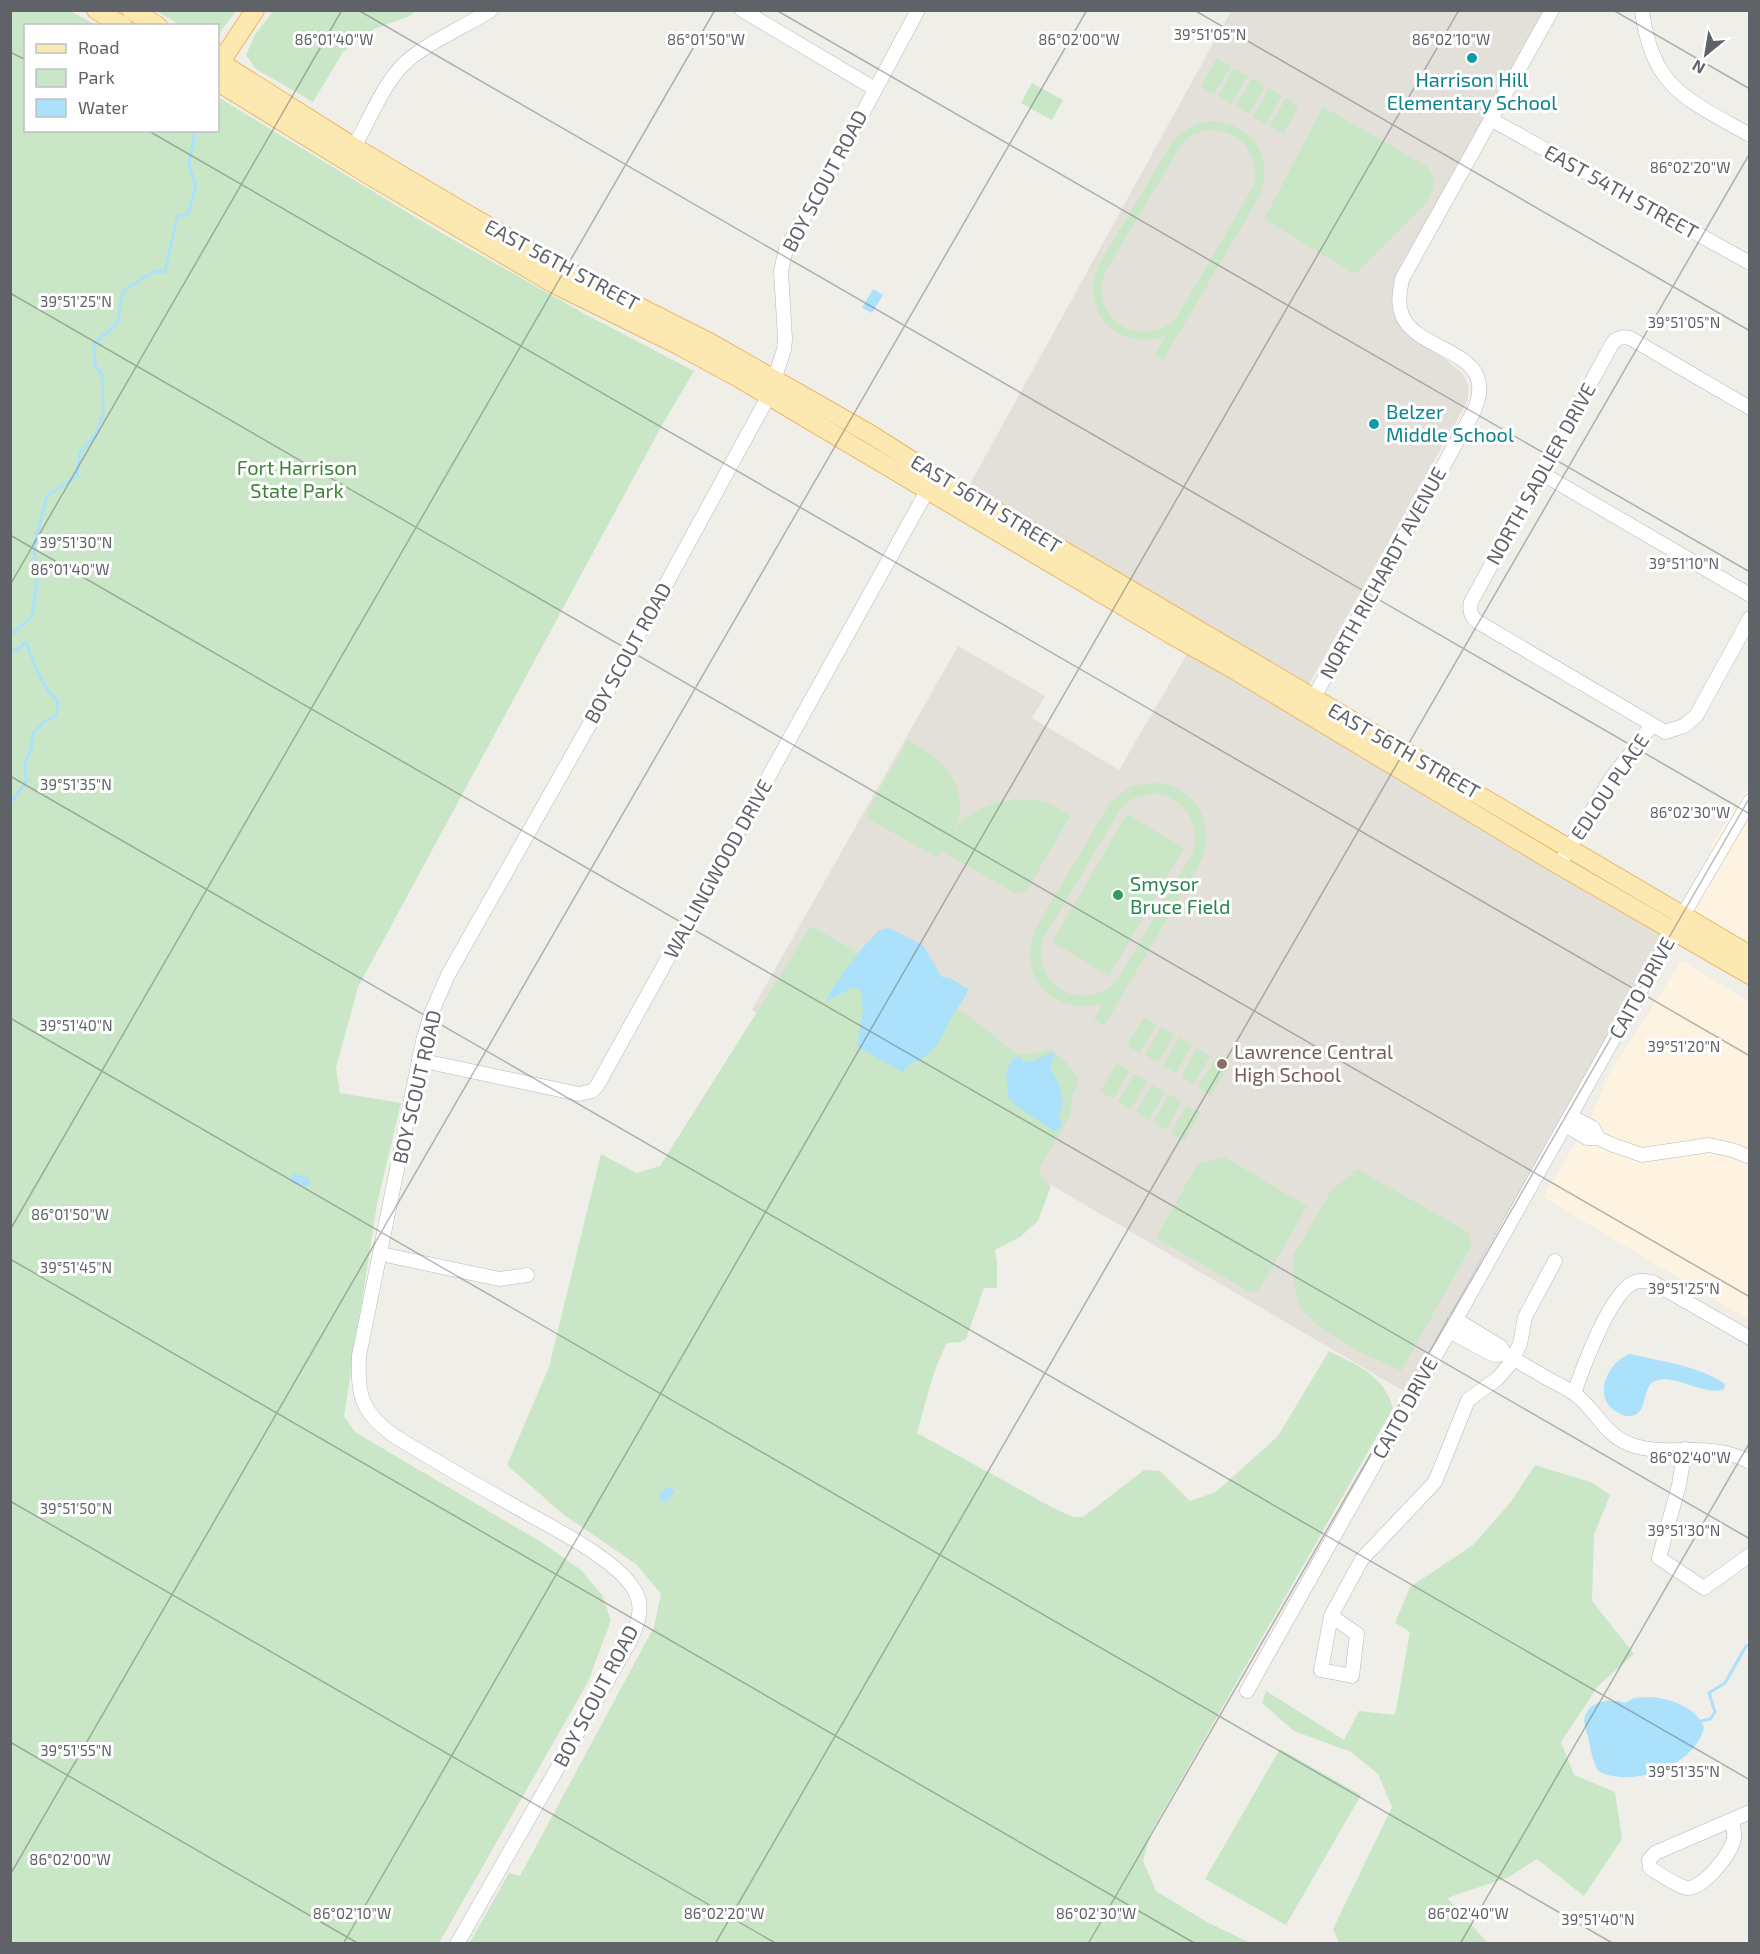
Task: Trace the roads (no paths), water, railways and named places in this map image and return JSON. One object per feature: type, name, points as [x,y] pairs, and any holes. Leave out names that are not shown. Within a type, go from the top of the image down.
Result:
[{"type":"main road","points":[[96,10],[120,24]]},
{"type":"main road","points":[[131,10],[155,24]]},
{"type":"main road","points":[[219,62],[255,10]]},
{"type":"main road","name":"EAST 56TH STREET","points":[[219,64],[354,147],[558,266],[683,328],[771,389],[927,491],[1054,555]]},
{"type":"main road","name":"EAST 56TH STREET","points":[[219,83],[319,145],[554,284],[870,435],[1233,669],[1309,706],[1569,848],[1749,975]]},
{"type":"main road","name":"EAST 56TH STREET","points":[[1309,706],[1559,866],[1749,955]]},
{"type":"street","points":[[354,147],[387,88],[404,64],[418,53],[490,10]]},
{"type":"street","points":[[742,10],[874,89]]},
{"type":"street","name":"BOY SCOUT ROAD","points":[[458,1944],[630,1641],[637,1625],[640,1607],[635,1591],[603,1559],[383,1428],[369,1413],[359,1392],[359,1356],[427,1024],[448,975],[587,729],[771,389],[784,344],[781,271],[786,249],[918,10]]},
{"type":"street","name":"NORTH RICHARDT AVENUE","points":[[1309,706],[1474,411],[1479,398],[1479,385],[1473,369],[1464,360],[1414,331],[1403,317],[1399,296],[1402,279],[1552,10]]},
{"type":"street","points":[[1642,10],[1650,50],[1659,69],[1671,85],[1690,102],[1749,135]]},
{"type":"street","name":"EAST 54TH STREET","points":[[1492,120],[1749,263]]},
{"type":"street","name":"NORTH SADLIER DRIVE","points":[[1652,725],[1478,622],[1471,614],[1471,602],[1612,344],[1620,338],[1630,338],[1749,408]]},
{"type":"street","points":[[1542,473],[1749,595]]},
{"type":"street","name":"WALLINGWOOD DRIVE","points":[[419,1060],[579,1094],[592,1091],[597,1086],[927,491]]},
{"type":"street","name":"EDLOU PLACE","points":[[1559,866],[1611,779],[1652,725],[1665,732],[1680,728],[1693,719],[1749,618]]},
{"type":"street","name":"CAITO DRIVE","points":[[1247,1691],[1678,923],[1749,801]]},
{"type":"street","points":[[1567,1121],[1593,1128],[1599,1138],[1642,1155],[1709,1145],[1732,1150],[1749,1157]]},
{"type":"street","points":[[381,1254],[499,1279],[527,1275]]},
{"type":"street","points":[[1331,1616],[1362,1559],[1435,1482],[1467,1403],[1502,1374],[1509,1357],[1520,1344],[1525,1317],[1555,1261]]},
{"type":"street","points":[[1574,1393],[1589,1351],[1604,1321],[1625,1290],[1636,1282],[1654,1283],[1749,1338]]},
{"type":"street","points":[[1452,1325],[1502,1347],[1509,1357],[1574,1393],[1608,1431],[1626,1443],[1646,1449],[1716,1450],[1749,1462]]},
{"type":"street","points":[[1685,1449],[1679,1485],[1659,1558],[1704,1588],[1749,1555]]},
{"type":"street","points":[[1732,1820],[1734,1836],[1732,1845],[1719,1867],[1698,1885],[1690,1888],[1682,1887],[1650,1868],[1649,1860],[1655,1853],[1749,1812]]},
{"type":"water","points":[[873,289],[883,295],[872,313],[862,308]]},
{"type":"water","points":[[889,928],[923,945],[942,977],[950,978],[968,989],[937,1044],[926,1056],[909,1064],[903,1072],[857,1047],[863,1011],[861,991],[854,987],[825,1002],[858,953],[879,930]]},
{"type":"water","points":[[1052,1052],[1054,1056],[1050,1067],[1059,1085],[1063,1104],[1058,1117],[1062,1121],[1062,1127],[1054,1131],[1015,1105],[1008,1097],[1006,1072],[1013,1058],[1021,1057],[1024,1062],[1028,1062]]},
{"type":"water","points":[[293,1173],[309,1178],[309,1185],[307,1187],[290,1182]]},
{"type":"water","points":[[1630,1354],[1703,1372],[1725,1384],[1724,1389],[1707,1390],[1672,1380],[1655,1381],[1648,1388],[1640,1411],[1630,1416],[1623,1415],[1609,1406],[1604,1389],[1609,1372],[1622,1358]]},
{"type":"water","points":[[668,1486],[675,1491],[665,1503],[658,1497]]},
{"type":"water","points":[[1651,1697],[1682,1705],[1695,1714],[1704,1727],[1699,1741],[1676,1763],[1644,1775],[1612,1776],[1598,1771],[1584,1722],[1589,1709],[1600,1702],[1625,1703],[1634,1698]]},
{"type":"waterway","points":[[10,636],[32,616],[37,582],[34,546],[47,496],[77,476],[80,453],[96,434],[103,414],[102,374],[95,366],[94,343],[117,324],[123,291],[155,271],[165,272],[177,217],[188,214],[196,186],[189,166],[195,132]]},
{"type":"waterway","points":[[10,649],[16,651],[26,642],[38,673],[46,688],[57,700],[58,706],[56,715],[43,723],[32,735],[32,746],[25,763],[26,782],[10,804]]},
{"type":"waterway","points":[[1701,1721],[1710,1719],[1715,1712],[1709,1693],[1725,1683],[1746,1646],[1750,1645]]},
{"type":"place","name":"Harrison Hill Elementary School","points":[[1472,58]]},
{"type":"place","name":"Belzer Middle School","points":[[1374,424]]},
{"type":"place","name":"Smysor Bruce Field","points":[[1118,895]]},
{"type":"place","name":"Lawrence Central High School","points":[[1222,1064]]},
{"type":"park label","name":"Fort Harrison State Park","points":[[297,480]]}]
